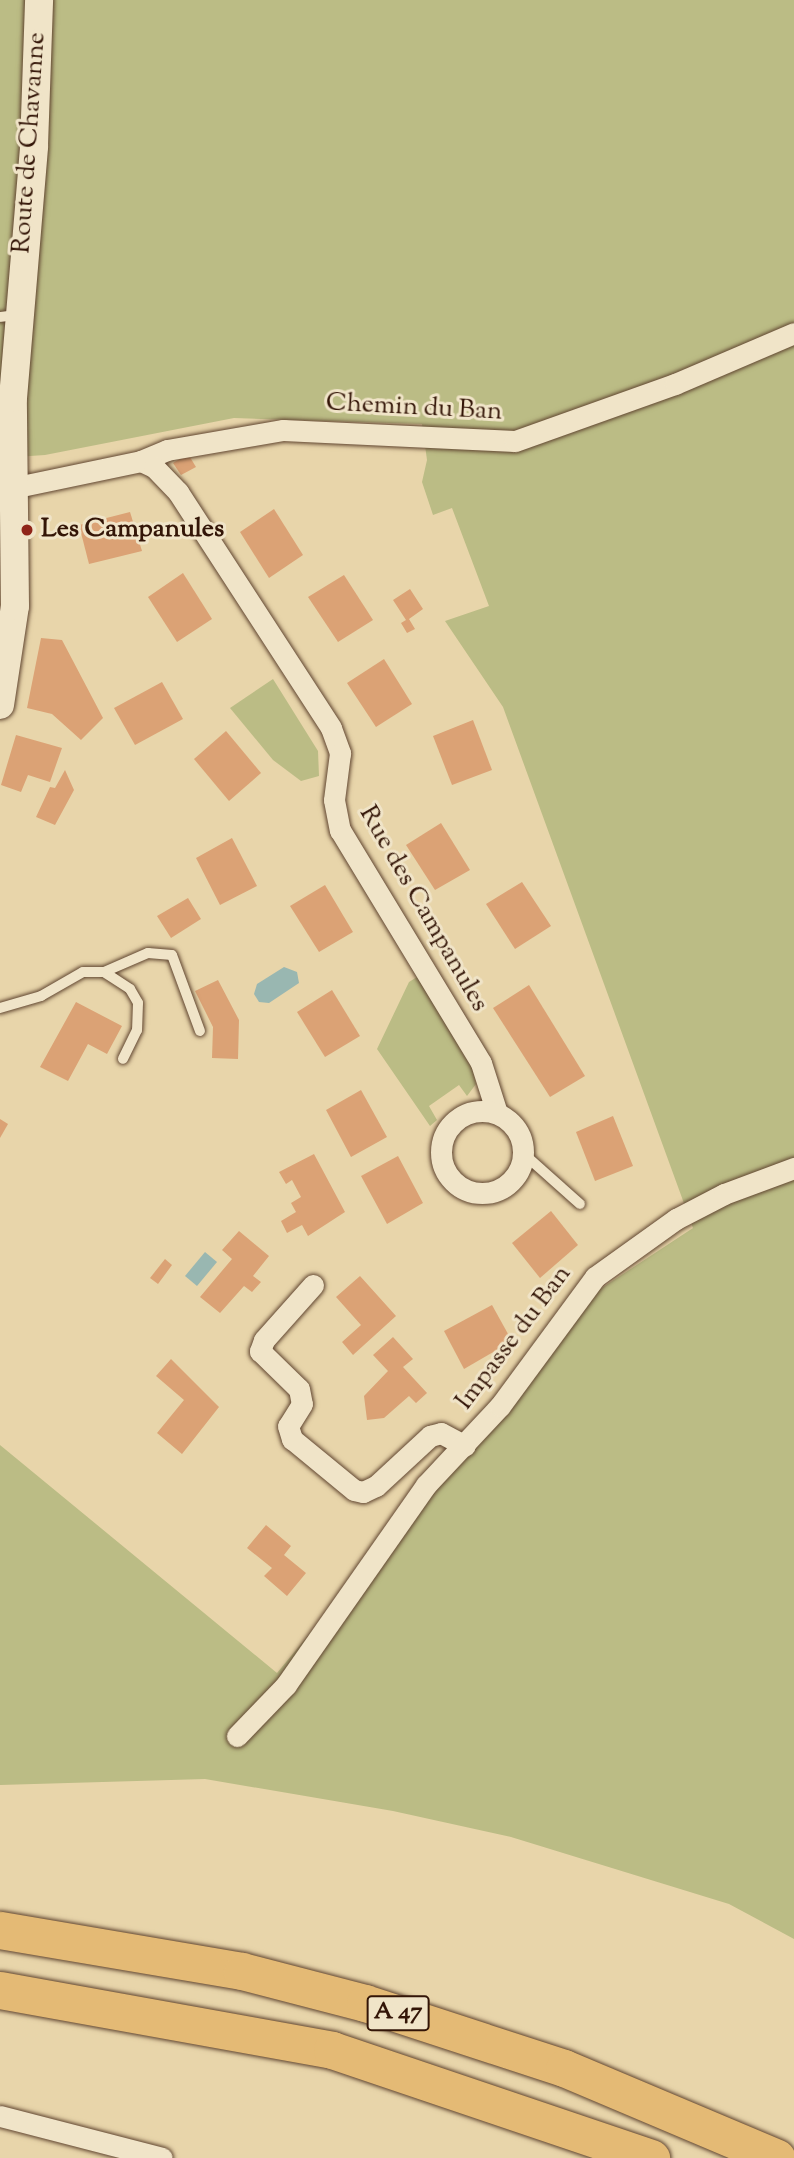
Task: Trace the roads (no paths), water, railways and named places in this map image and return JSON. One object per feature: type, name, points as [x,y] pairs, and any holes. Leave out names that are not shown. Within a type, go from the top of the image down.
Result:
[{"type":"highway","name":"A 47","points":[[0,1930],[242,1971],[377,2007],[564,2067],[777,2158]]},
{"type":"highway","name":"A 47","points":[[0,1990],[332,2050],[651,2158]]},
{"type":"main road","name":"Route de Chavanne","points":[[0,705],[15,606],[6,480],[9,316],[34,146],[39,0]]},
{"type":"street","name":"Chemin du Ban","points":[[141,461],[167,450],[283,430],[516,441],[675,384],[794,333]]},
{"type":"street","points":[[6,480],[141,461]]},
{"type":"street","name":"Rue des Campanules","points":[[141,461],[154,467],[178,492],[331,728],[340,753],[334,800],[340,830],[481,1063],[497,1113],[517,1129],[524,1154]]},
{"type":"street","points":[[497,1113],[470,1112],[448,1128],[441,1155],[452,1180],[476,1193],[503,1188],[513,1180],[524,1154]]},
{"type":"street","name":"Impasse du Ban","points":[[237,1736],[293,1676],[426,1485],[465,1446],[595,1277],[676,1219],[724,1194],[794,1168]]},
{"type":"street","name":"Impasse du Ban","points":[[313,1285],[264,1340],[260,1351],[299,1389],[302,1404],[288,1426],[292,1439],[354,1490],[363,1492],[376,1486],[430,1436],[452,1436],[465,1446]]},
{"type":"street","points":[[0,2116],[162,2158]]},
{"type":"lane","points":[[0,1008],[41,996],[83,972],[104,972],[148,953],[172,955],[184,998],[200,1031]]},
{"type":"lane","points":[[104,972],[130,989],[138,1003],[137,1030],[123,1059]]},
{"type":"lane","points":[[524,1154],[580,1204]]},
{"type":"water","points":[[284,967],[297,972],[299,983],[269,1003],[259,1002],[254,994],[257,984]]},
{"type":"water","points":[[205,1252],[217,1262],[197,1286],[185,1276]]},
{"type":"place","name":"Les Campanules","points":[[27,530]]}]
